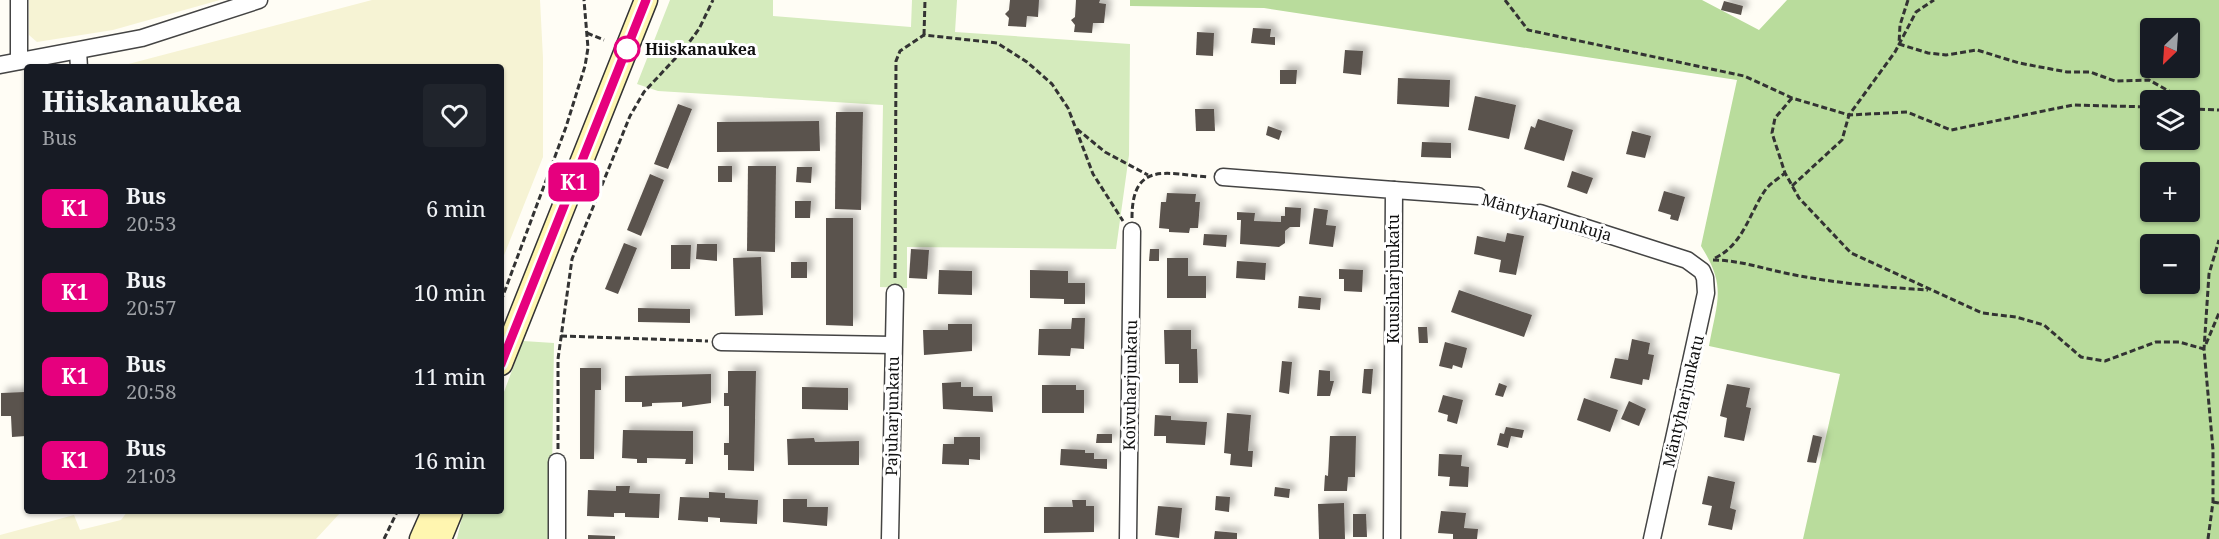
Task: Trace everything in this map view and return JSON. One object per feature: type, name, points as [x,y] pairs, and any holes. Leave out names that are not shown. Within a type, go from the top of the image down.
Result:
[{"type":"main road","points":[[504,356],[646,0]]},
{"type":"main road","points":[[421,539],[432,514]]},
{"type":"main road","points":[[440,539],[450,514]]},
{"type":"street","points":[[19,0],[19,62]]},
{"type":"street","points":[[0,65],[79,59],[260,0]]},
{"type":"street","name":"Kuusiharjunkatu","points":[[1223,177],[1394,189],[1392,539]]},
{"type":"street","name":"Mäntyharjunkuja","points":[[1394,189],[1478,196]]},
{"type":"street","name":"Mäntyharjunkuja","points":[[1540,213],[1696,265]]},
{"type":"street","name":"Koivuharjunkatu","points":[[1128,539],[1132,231]]},
{"type":"street","name":"Mäntyharjunkatu","points":[[1652,539],[1706,293],[1705,278],[1696,265]]},
{"type":"street","name":"Pajuharjunkatu","points":[[890,539],[895,293]]},
{"type":"street","points":[[721,342],[893,345]]},
{"type":"street","points":[[557,462],[557,539]]},
{"type":"path","points":[[504,293],[581,81],[588,48],[584,0]]},
{"type":"path","points":[[557,462],[560,336],[572,259],[630,116],[644,92],[690,42],[713,0]]},
{"type":"path","points":[[924,35],[925,0]]},
{"type":"path","points":[[1504,0],[1528,30],[1744,76],[1792,98],[1849,114],[1906,112],[1951,130],[2073,105],[2140,107]]},
{"type":"path","points":[[1899,44],[1900,25],[1908,0]]},
{"type":"path","points":[[1792,186],[1842,140],[1849,114],[1899,44],[1916,12],[1934,0]]},
{"type":"path","points":[[587,33],[604,40]]},
{"type":"path","points":[[895,293],[896,61],[900,51],[924,35],[987,40],[1017,54],[1058,91],[1076,128],[1093,174],[1116,212],[1132,231]]},
{"type":"path","points":[[1899,44],[1928,53],[1946,55],[1977,50],[2019,63],[2067,72],[2090,72],[2115,81],[2149,80],[2167,90]]},
{"type":"path","points":[[1792,98],[1775,118],[1772,133],[1785,173],[1799,198],[1851,253],[1982,313],[2016,317],[2044,325],[2081,357],[2105,361],[2156,342],[2179,342],[2204,349]]},
{"type":"path","points":[[2200,109],[2219,110]]},
{"type":"path","points":[[1076,128],[1105,152],[1148,175],[1223,177]]},
{"type":"path","points":[[1696,265],[1728,252],[1746,228],[1767,189],[1785,173]]},
{"type":"path","points":[[1132,231],[1134,191],[1139,181],[1148,175]]},
{"type":"path","name":"Mäntyharjunkuja","points":[[1478,196],[1540,213]]},
{"type":"path","points":[[2208,539],[2213,502],[2213,450],[2204,349],[2209,274],[2219,240]]},
{"type":"path","points":[[1713,260],[1731,260],[1786,273],[1884,288],[1929,290]]},
{"type":"path","points":[[2204,349],[2219,313]]},
{"type":"path","points":[[560,336],[721,342]]},
{"type":"path","points":[[2213,502],[2219,503]]},
{"type":"path","points":[[384,539],[396,514]]},
{"type":"shaded area","points":[[29,0],[220,0],[113,30],[37,42],[29,35]]},
{"type":"shaded area","points":[[372,0],[540,0],[543,58],[543,157],[504,255],[504,64],[128,64]]},
{"type":"shaded area","points":[[126,514],[339,514],[316,539],[0,539],[0,535],[74,515],[80,530],[121,520]]},
{"type":"green space","points":[[670,0],[773,0],[773,16],[911,27],[912,0],[957,0],[955,32],[1130,44],[1129,155],[1116,249],[907,247],[907,288],[880,287],[883,105],[658,91],[637,84]]},
{"type":"green space","points":[[1130,0],[1702,0],[1759,30],[1787,0],[2219,0],[2219,539],[1803,539],[1840,374],[1709,346],[1718,294],[1714,273],[1701,246],[1737,80],[1264,8],[1130,6]]},
{"type":"green space","points":[[523,341],[554,343],[551,539],[457,539],[463,514],[504,514],[504,392]]},
{"type":"building","points":[[1010,0],[1039,0],[1038,17],[1027,16],[1026,27],[1008,26],[1009,18],[1005,14],[1009,10]]},
{"type":"building","points":[[1076,0],[1100,0],[1099,3],[1106,4],[1104,23],[1093,23],[1092,33],[1074,32],[1075,25],[1071,20],[1075,17]]},
{"type":"building","points":[[1724,1],[1743,6],[1741,15],[1721,10]]},
{"type":"building","points":[[1253,28],[1271,29],[1270,37],[1275,37],[1275,45],[1251,43]]},
{"type":"building","points":[[1197,32],[1214,33],[1213,56],[1196,55]]},
{"type":"building","points":[[1345,50],[1363,51],[1361,75],[1343,73]]},
{"type":"building","points":[[1280,70],[1297,70],[1296,84],[1280,84]]},
{"type":"building","points":[[1398,78],[1450,80],[1449,107],[1397,104]]},
{"type":"building","points":[[1475,96],[1516,105],[1509,139],[1468,130]]},
{"type":"building","points":[[678,104],[692,109],[668,169],[654,164]]},
{"type":"building","points":[[1195,109],[1214,109],[1215,131],[1196,131]]},
{"type":"building","points":[[836,112],[863,112],[861,210],[835,209]]},
{"type":"building","points":[[1538,119],[1573,130],[1564,161],[1524,149],[1531,126],[1535,128]]},
{"type":"building","points":[[819,121],[820,151],[717,152],[717,122]]},
{"type":"building","points":[[1268,126],[1282,131],[1279,140],[1266,135]]},
{"type":"building","points":[[1632,131],[1651,136],[1645,158],[1626,154]]},
{"type":"building","points":[[1422,142],[1451,143],[1451,158],[1421,157]]},
{"type":"building","points":[[718,166],[732,166],[732,182],[718,182]]},
{"type":"building","points":[[748,166],[776,166],[775,252],[747,251]]},
{"type":"building","points":[[797,167],[812,167],[811,183],[796,182]]},
{"type":"building","points":[[1572,171],[1593,178],[1587,194],[1567,187]]},
{"type":"building","points":[[650,174],[664,180],[641,236],[627,230]]},
{"type":"building","points":[[1664,191],[1685,197],[1678,221],[1670,219],[1671,215],[1658,211]]},
{"type":"building","points":[[1167,193],[1196,194],[1195,202],[1200,202],[1198,228],[1190,228],[1189,233],[1169,232],[1169,229],[1159,228],[1161,202],[1166,202]]},
{"type":"building","points":[[795,201],[811,201],[810,218],[795,218]]},
{"type":"building","points":[[1285,207],[1301,208],[1300,227],[1290,227],[1285,231],[1285,243],[1279,247],[1240,244],[1241,220],[1237,220],[1237,212],[1255,213],[1254,221],[1281,222],[1281,216],[1285,216]]},
{"type":"building","points":[[1314,208],[1328,210],[1326,225],[1336,226],[1333,247],[1309,244]]},
{"type":"building","points":[[826,218],[853,218],[853,326],[826,325]]},
{"type":"building","points":[[1507,233],[1524,236],[1516,275],[1499,272],[1501,260],[1474,254],[1477,236],[1505,242]]},
{"type":"building","points":[[1204,234],[1227,235],[1226,247],[1203,245]]},
{"type":"building","points":[[624,243],[637,248],[618,294],[605,289]]},
{"type":"building","points":[[697,244],[717,244],[717,261],[696,259]]},
{"type":"building","points":[[671,245],[691,245],[690,269],[671,269]]},
{"type":"building","points":[[911,249],[929,250],[927,279],[909,278]]},
{"type":"building","points":[[1150,249],[1159,249],[1159,261],[1149,261]]},
{"type":"building","points":[[761,257],[763,315],[735,316],[733,258]]},
{"type":"building","points":[[1167,258],[1188,258],[1188,276],[1206,276],[1206,298],[1167,298]]},
{"type":"building","points":[[1237,261],[1266,263],[1265,280],[1236,278]]},
{"type":"building","points":[[791,262],[807,262],[807,278],[791,278]]},
{"type":"building","points":[[1339,269],[1363,270],[1362,292],[1344,291],[1344,279],[1339,279]]},
{"type":"building","points":[[939,270],[972,271],[972,295],[938,294]]},
{"type":"building","points":[[1030,270],[1068,271],[1068,283],[1085,283],[1085,304],[1064,304],[1064,299],[1030,298]]},
{"type":"building","points":[[1459,290],[1532,315],[1524,337],[1451,312]]},
{"type":"building","points":[[1299,296],[1321,298],[1320,310],[1298,308]]},
{"type":"building","points":[[638,308],[690,309],[690,323],[638,322]]},
{"type":"building","points":[[1072,318],[1085,318],[1084,349],[1071,348],[1070,356],[1038,355],[1039,329],[1071,329]]},
{"type":"building","points":[[948,324],[972,324],[972,351],[924,355],[923,330],[948,330]]},
{"type":"building","points":[[1418,327],[1427,327],[1428,343],[1419,343]]},
{"type":"building","points":[[1164,330],[1191,330],[1191,349],[1197,349],[1198,383],[1179,383],[1179,364],[1165,364]]},
{"type":"building","points":[[1632,339],[1650,343],[1648,354],[1654,355],[1649,380],[1643,379],[1642,385],[1610,378],[1615,358],[1628,360]]},
{"type":"building","points":[[1445,342],[1467,348],[1462,368],[1453,365],[1452,369],[1439,366]]},
{"type":"building","points":[[1282,361],[1292,362],[1289,394],[1279,392]]},
{"type":"building","points":[[580,368],[601,368],[601,390],[595,390],[594,459],[580,459]]},
{"type":"building","points":[[1364,369],[1373,369],[1371,394],[1362,393]]},
{"type":"building","points":[[1319,370],[1330,371],[1330,381],[1334,381],[1330,396],[1317,396]]},
{"type":"building","points":[[728,371],[756,371],[754,471],[728,470],[728,455],[724,455],[724,443],[729,443],[729,406],[724,406],[724,393],[728,393]]},
{"type":"building","points":[[711,374],[711,403],[682,407],[682,402],[652,403],[652,406],[642,407],[642,402],[625,402],[625,376]]},
{"type":"building","points":[[961,382],[961,387],[973,387],[973,396],[992,396],[993,412],[943,409],[942,383]]},
{"type":"building","points":[[1499,383],[1507,386],[1503,397],[1495,395]]},
{"type":"building","points":[[1727,384],[1750,388],[1746,407],[1751,408],[1744,441],[1724,437],[1727,418],[1720,416]]},
{"type":"building","points":[[1042,385],[1076,385],[1076,390],[1084,390],[1084,413],[1042,413]]},
{"type":"building","points":[[802,387],[848,388],[848,410],[802,409]]},
{"type":"building","points":[[24,392],[24,436],[12,437],[11,416],[1,416],[1,393]]},
{"type":"building","points":[[1443,395],[1463,400],[1457,424],[1447,421],[1448,415],[1438,412]]},
{"type":"building","points":[[1584,398],[1618,410],[1610,432],[1577,420]]},
{"type":"building","points":[[1629,401],[1646,409],[1639,426],[1621,419]]},
{"type":"building","points":[[1227,413],[1251,415],[1248,451],[1253,451],[1252,467],[1230,465],[1231,454],[1224,453]]},
{"type":"building","points":[[1155,415],[1171,416],[1171,420],[1207,422],[1205,445],[1166,443],[1166,436],[1154,436]]},
{"type":"building","points":[[1506,427],[1524,430],[1522,438],[1511,436],[1508,448],[1497,445],[1500,433],[1504,434]]},
{"type":"building","points":[[623,430],[693,431],[693,464],[685,464],[686,459],[647,458],[647,463],[637,463],[637,459],[622,458]]},
{"type":"building","points":[[1097,434],[1112,434],[1112,443],[1096,443]]},
{"type":"building","points":[[1813,435],[1822,437],[1816,463],[1807,462]]},
{"type":"building","points":[[1330,436],[1356,436],[1355,477],[1348,477],[1347,491],[1324,491],[1325,475],[1328,476]]},
{"type":"building","points":[[954,437],[980,437],[980,460],[969,459],[969,465],[942,464],[943,444],[954,444]]},
{"type":"building","points":[[814,438],[815,442],[859,441],[859,465],[788,465],[787,439]]},
{"type":"building","points":[[1061,449],[1085,450],[1085,453],[1094,453],[1094,459],[1107,459],[1107,469],[1060,465]]},
{"type":"building","points":[[1439,454],[1462,455],[1461,466],[1469,467],[1468,487],[1449,486],[1450,477],[1438,476]]},
{"type":"building","points":[[1708,476],[1735,482],[1730,508],[1736,510],[1732,530],[1708,525],[1712,506],[1702,504]]},
{"type":"building","points":[[616,486],[630,486],[629,493],[660,494],[659,518],[625,517],[625,513],[614,513],[614,517],[587,516],[588,490],[616,491]]},
{"type":"building","points":[[1275,487],[1290,489],[1289,498],[1274,496]]},
{"type":"building","points":[[709,492],[725,493],[725,498],[758,500],[757,524],[720,522],[720,518],[708,517],[708,522],[678,520],[680,497],[709,498]]},
{"type":"building","points":[[1216,496],[1230,497],[1229,512],[1215,510]]},
{"type":"building","points":[[783,499],[807,499],[807,507],[828,507],[827,526],[783,522]]},
{"type":"building","points":[[1072,500],[1086,500],[1086,506],[1094,506],[1094,532],[1044,533],[1044,507],[1073,507]]},
{"type":"building","points":[[1344,503],[1345,539],[1319,539],[1318,504]]},
{"type":"building","points":[[1158,506],[1182,508],[1179,538],[1155,535]]},
{"type":"building","points":[[1441,511],[1466,513],[1464,528],[1478,529],[1477,539],[1453,539],[1453,534],[1438,533]]},
{"type":"building","points":[[1353,514],[1366,514],[1367,537],[1353,537]]},
{"type":"building","points":[[1215,531],[1237,533],[1237,539],[1214,539]]},
{"type":"building","points":[[588,535],[615,536],[615,539],[588,539]]},
{"type":"bus line","name":"K1","points":[[504,356],[646,0]]},
{"type":"place","name":"Hiiskanaukea","points":[[627,49]]}]
